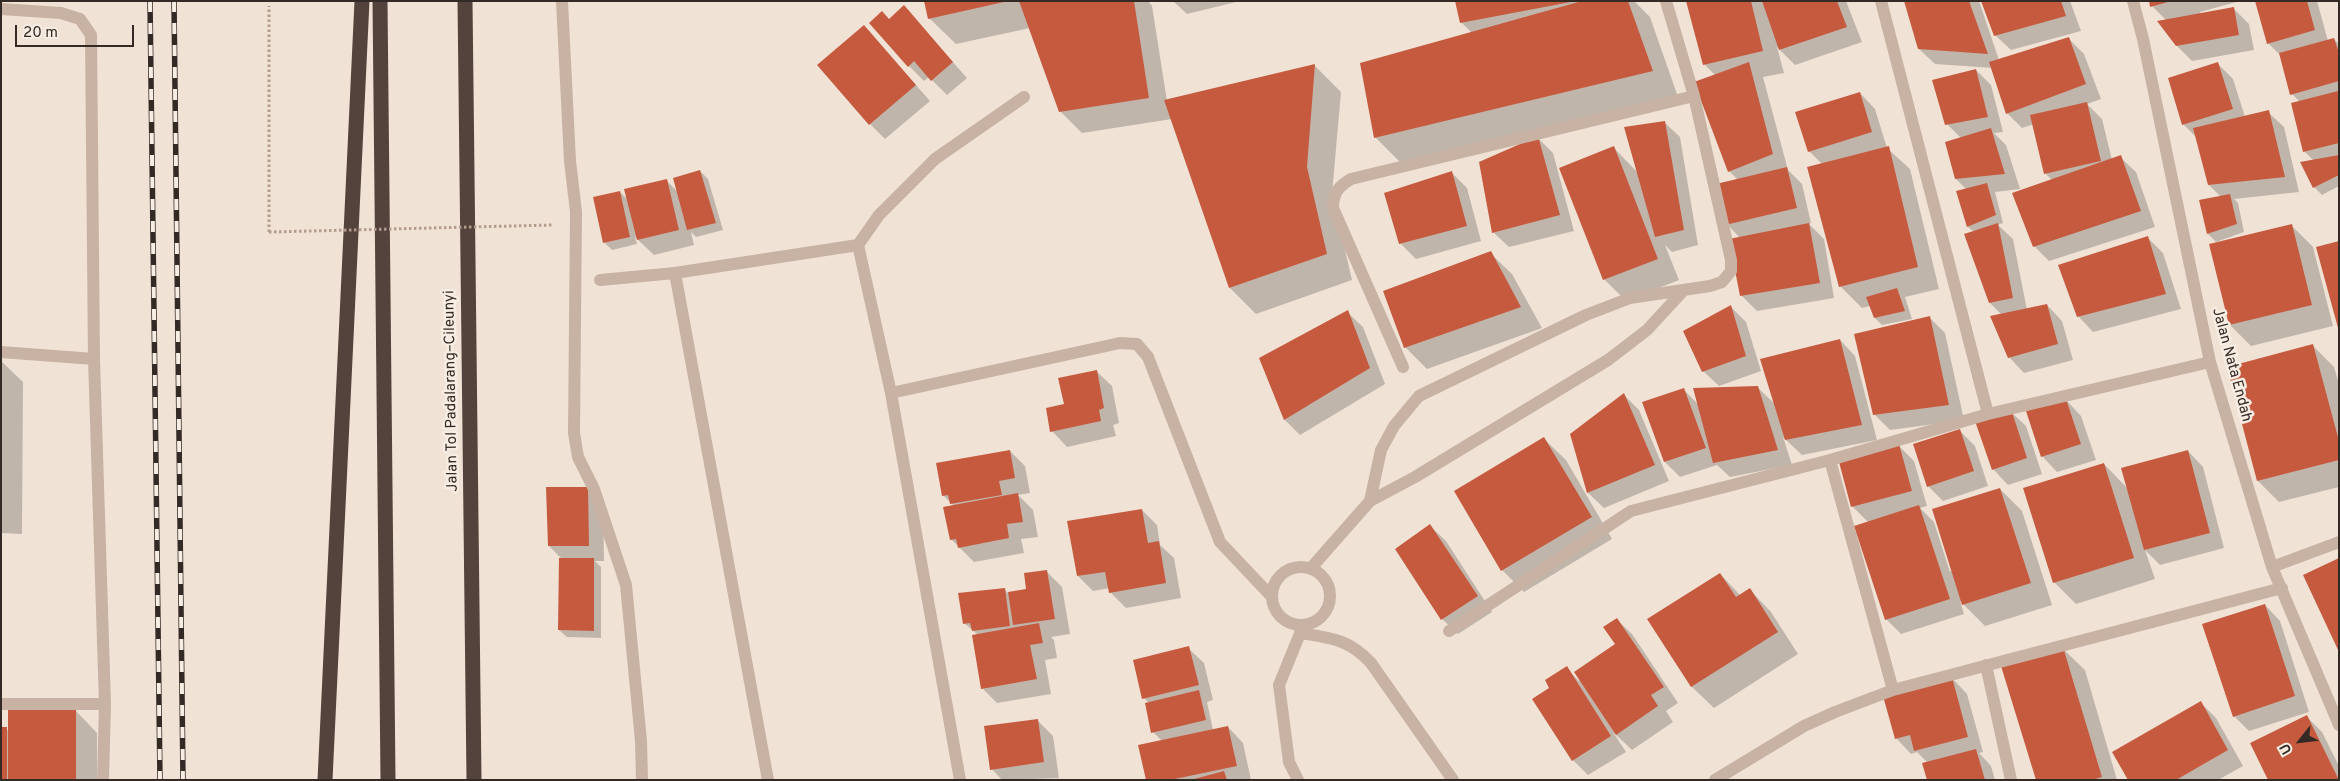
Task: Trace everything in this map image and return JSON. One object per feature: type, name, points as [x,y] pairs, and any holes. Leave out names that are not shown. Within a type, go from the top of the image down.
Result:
[{"type":"highway","points":[[325,780],[362,1]]},
{"type":"highway","points":[[380,1],[388,780]]},
{"type":"highway","name":"Jalan Tol Padalarang–Cileunyi","points":[[465,1],[474,780]]},
{"type":"street","points":[[562,1],[570,161],[576,212],[574,433],[578,456],[594,488],[626,585],[641,741],[642,780]]},
{"type":"street","points":[[1370,501],[1380,450],[1394,426],[1419,396],[1586,315],[1630,298],[1710,286],[1722,282],[1732,271],[1694,96],[1666,1]]},
{"type":"street","points":[[1881,1],[1988,414]]},
{"type":"street","name":"Jalan Nata Endah","points":[[2133,1],[2143,39],[2210,362],[2272,568],[2339,725]]},
{"type":"street","points":[[1,9],[61,13],[80,20],[91,35],[94,359],[105,704],[103,780]]},
{"type":"street","points":[[1403,367],[1332,208],[1333,198],[1343,184],[1360,176],[1694,96]]},
{"type":"street","points":[[600,280],[675,273],[858,245],[879,215],[935,159],[1024,97]]},
{"type":"street","points":[[858,245],[891,393],[960,780]]},
{"type":"street","points":[[675,273],[768,780]]},
{"type":"street","points":[[1311,568],[1370,501],[1415,477],[1608,360],[1647,330],[1684,291]]},
{"type":"street","points":[[891,393],[1120,343],[1137,344],[1148,357],[1220,542],[1271,596],[1276,611],[1288,622],[1301,629],[1343,641],[1360,650],[1453,780]]},
{"type":"street","points":[[1,352],[94,359]]},
{"type":"street","points":[[1449,630],[1631,511],[1830,460],[1988,414],[2210,362]]},
{"type":"street","points":[[1830,460],[1893,690]]},
{"type":"street","points":[[2272,568],[2339,542]]},
{"type":"street","points":[[1271,596],[1277,578],[1292,568],[1311,568],[1322,576],[1329,588],[1330,601],[1325,613],[1316,622],[1301,629],[1279,685],[1289,762],[1298,780]]},
{"type":"street","points":[[1715,780],[1804,726],[1893,690],[2282,588]]},
{"type":"street","points":[[1986,665],[2011,780]]},
{"type":"street","points":[[1,704],[105,704]]},
{"type":"path","points":[[270,6],[269,232],[552,225]]},
{"type":"building","points":[[924,1],[1004,1],[1004,2],[928,19]]},
{"type":"building","points":[[1019,1],[1134,1],[1149,98],[1059,112]]},
{"type":"building","points":[[1455,1],[1571,1],[1571,2],[1460,23]]},
{"type":"building","points":[[1582,1],[1628,1],[1653,71],[1374,138],[1360,63]]},
{"type":"building","points":[[1686,1],[1751,1],[1763,51],[1703,65]]},
{"type":"building","points":[[1762,1],[1837,1],[1847,27],[1779,50]]},
{"type":"building","points":[[1904,1],[1969,1],[1988,54],[1918,49]]},
{"type":"building","points":[[1981,1],[2061,1],[2066,16],[1994,36]]},
{"type":"building","points":[[2149,1],[2167,1],[2168,2],[2150,7]]},
{"type":"building","points":[[2255,1],[2307,1],[2315,30],[2267,44]]},
{"type":"building","points":[[904,5],[953,62],[931,81],[914,61],[908,67],[869,23],[882,11],[889,19]]},
{"type":"building","points":[[2234,7],[2239,35],[2176,46],[2157,21]]},
{"type":"building","points":[[864,25],[916,85],[869,125],[817,65]]},
{"type":"building","points":[[2069,37],[2086,84],[2006,114],[1989,62]]},
{"type":"building","points":[[2334,38],[2339,53],[2339,81],[2290,95],[2279,53]]},
{"type":"building","points":[[1749,62],[1773,154],[1728,172],[1694,82]]},
{"type":"building","points":[[2218,62],[2233,109],[2182,125],[2168,78]]},
{"type":"building","points":[[1315,64],[1307,167],[1327,254],[1229,288],[1164,100]]},
{"type":"building","points":[[1976,69],[1988,117],[1945,125],[1932,80]]},
{"type":"building","points":[[2338,91],[2339,143],[2303,152],[2291,103]]},
{"type":"building","points":[[1860,92],[1872,132],[1808,152],[1795,112]]},
{"type":"building","points":[[2087,102],[2101,161],[2044,174],[2030,115]]},
{"type":"building","points":[[2269,110],[2285,177],[2208,185],[2193,128]]},
{"type":"building","points":[[1665,121],[1684,230],[1655,237],[1624,127]]},
{"type":"building","points":[[1991,128],[2005,174],[1955,179],[1945,142]]},
{"type":"building","points":[[1538,136],[1560,215],[1492,233],[1479,162]]},
{"type":"building","points":[[1614,146],[1658,259],[1603,280],[1559,168]]},
{"type":"building","points":[[1889,146],[1918,267],[1839,287],[1807,167]]},
{"type":"building","points":[[2121,155],[2141,211],[2033,247],[2012,193]]},
{"type":"building","points":[[2339,155],[2339,175],[2313,188],[2300,162]]},
{"type":"building","points":[[1787,167],[1797,208],[1725,225],[1716,184]]},
{"type":"building","points":[[700,170],[716,223],[687,230],[673,178]]},
{"type":"building","points":[[1452,171],[1467,226],[1399,244],[1384,193]]},
{"type":"building","points":[[667,179],[679,230],[637,240],[624,189]]},
{"type":"building","points":[[1987,183],[1996,215],[1967,227],[1956,191]]},
{"type":"building","points":[[620,191],[630,237],[603,243],[593,197]]},
{"type":"building","points":[[2230,194],[2237,224],[2207,234],[2199,200]]},
{"type":"building","points":[[1809,223],[1820,283],[1740,296],[1729,239]]},
{"type":"building","points":[[1998,223],[2013,298],[1989,303],[1964,234]]},
{"type":"building","points":[[2292,224],[2312,305],[2229,325],[2209,244]]},
{"type":"building","points":[[2148,236],[2166,294],[2077,317],[2058,265]]},
{"type":"building","points":[[2339,241],[2339,328],[2338,328],[2316,247]]},
{"type":"building","points":[[1491,251],[1521,307],[1404,348],[1383,291]]},
{"type":"building","points":[[1897,288],[1905,311],[1874,318],[1866,297]]},
{"type":"building","points":[[2047,304],[2058,344],[2008,358],[1990,316]]},
{"type":"building","points":[[1731,305],[1746,356],[1702,372],[1683,331]]},
{"type":"building","points":[[1348,310],[1370,368],[1284,420],[1259,358]]},
{"type":"building","points":[[1930,316],[1949,405],[1873,415],[1854,334]]},
{"type":"building","points":[[1840,339],[1862,425],[1785,440],[1760,359]]},
{"type":"building","points":[[2313,344],[2339,441],[2339,460],[2257,481],[2227,367]]},
{"type":"building","points":[[1097,370],[1104,408],[1099,410],[1101,421],[1050,432],[1046,408],[1064,404],[1058,378]]},
{"type":"building","points":[[1758,386],[1778,450],[1713,463],[1693,388]]},
{"type":"building","points":[[1684,388],[1706,448],[1664,462],[1642,402]]},
{"type":"building","points":[[1624,393],[1655,465],[1587,493],[1570,434]]},
{"type":"building","points":[[2066,399],[2081,444],[2041,457],[2026,411]]},
{"type":"building","points":[[2011,409],[2027,458],[1992,470],[1975,421]]},
{"type":"building","points":[[1960,429],[1974,471],[1927,487],[1913,444]]},
{"type":"building","points":[[1544,437],[1592,517],[1501,571],[1454,491]]},
{"type":"building","points":[[1899,444],[1912,491],[1851,507],[1839,462]]},
{"type":"building","points":[[1010,450],[1015,478],[999,481],[1002,495],[950,504],[948,495],[942,496],[936,463]]},
{"type":"building","points":[[2188,450],[2210,533],[2144,550],[2121,468]]},
{"type":"building","points":[[2104,463],[2134,558],[2053,583],[2023,488]]},
{"type":"building","points":[[546,487],[588,487],[589,546],[548,546]]},
{"type":"building","points":[[2000,488],[2031,583],[1962,605],[1932,509]]},
{"type":"building","points":[[1018,493],[1023,522],[1007,524],[1009,538],[958,548],[956,539],[950,540],[943,507]]},
{"type":"building","points":[[1919,505],[1950,599],[1885,620],[1854,526]]},
{"type":"building","points":[[1142,509],[1148,543],[1159,541],[1166,583],[1109,593],[1105,572],[1077,576],[1067,521]]},
{"type":"building","points":[[1430,524],[1478,596],[1441,620],[1395,549]]},
{"type":"building","points":[[559,558],[594,558],[594,631],[558,630]]},
{"type":"building","points":[[2339,558],[2339,652],[2303,575]]},
{"type":"building","points":[[1047,570],[1055,619],[1013,625],[1008,592],[1026,589],[1024,573]]},
{"type":"building","points":[[1720,573],[1736,597],[1750,588],[1778,632],[1691,687],[1647,619]]},
{"type":"building","points":[[1005,588],[1010,626],[972,631],[970,623],[963,624],[958,593]]},
{"type":"building","points":[[2265,604],[2295,696],[2233,717],[2202,624]]},
{"type":"building","points":[[1617,618],[1664,687],[1651,695],[1658,706],[1616,735],[1574,672],[1615,644],[1603,627]]},
{"type":"building","points":[[1039,623],[1043,643],[1030,645],[1037,679],[981,689],[972,635]]},
{"type":"building","points":[[1189,646],[1199,685],[1142,699],[1133,660]]},
{"type":"building","points":[[2063,647],[2102,777],[2092,780],[2036,780],[2001,666]]},
{"type":"building","points":[[1567,666],[1611,736],[1572,761],[1532,699],[1549,688],[1545,680]]},
{"type":"building","points":[[1952,677],[1968,737],[1914,751],[1910,735],[1895,739],[1883,696]]},
{"type":"building","points":[[1199,690],[1206,720],[1151,733],[1145,703]]},
{"type":"building","points":[[2201,701],[2228,750],[2176,780],[2128,780],[2112,752]]},
{"type":"building","points":[[8,709],[76,710],[76,780],[8,780]]},
{"type":"building","points":[[2307,715],[2339,780],[2268,780],[2250,743]]},
{"type":"building","points":[[1038,719],[1044,762],[990,770],[984,726]]},
{"type":"building","points":[[1228,726],[1237,766],[1170,780],[1146,780],[1138,745]]},
{"type":"building","points":[[1,727],[7,727],[7,780],[1,780]]},
{"type":"building","points":[[1976,749],[1985,780],[1927,780],[1922,763]]},
{"type":"building","points":[[1224,771],[1227,780],[1194,780],[1194,779]]},
{"type":"railway","points":[[150,1],[160,780]]},
{"type":"railway","points":[[174,1],[183,780]]}]
